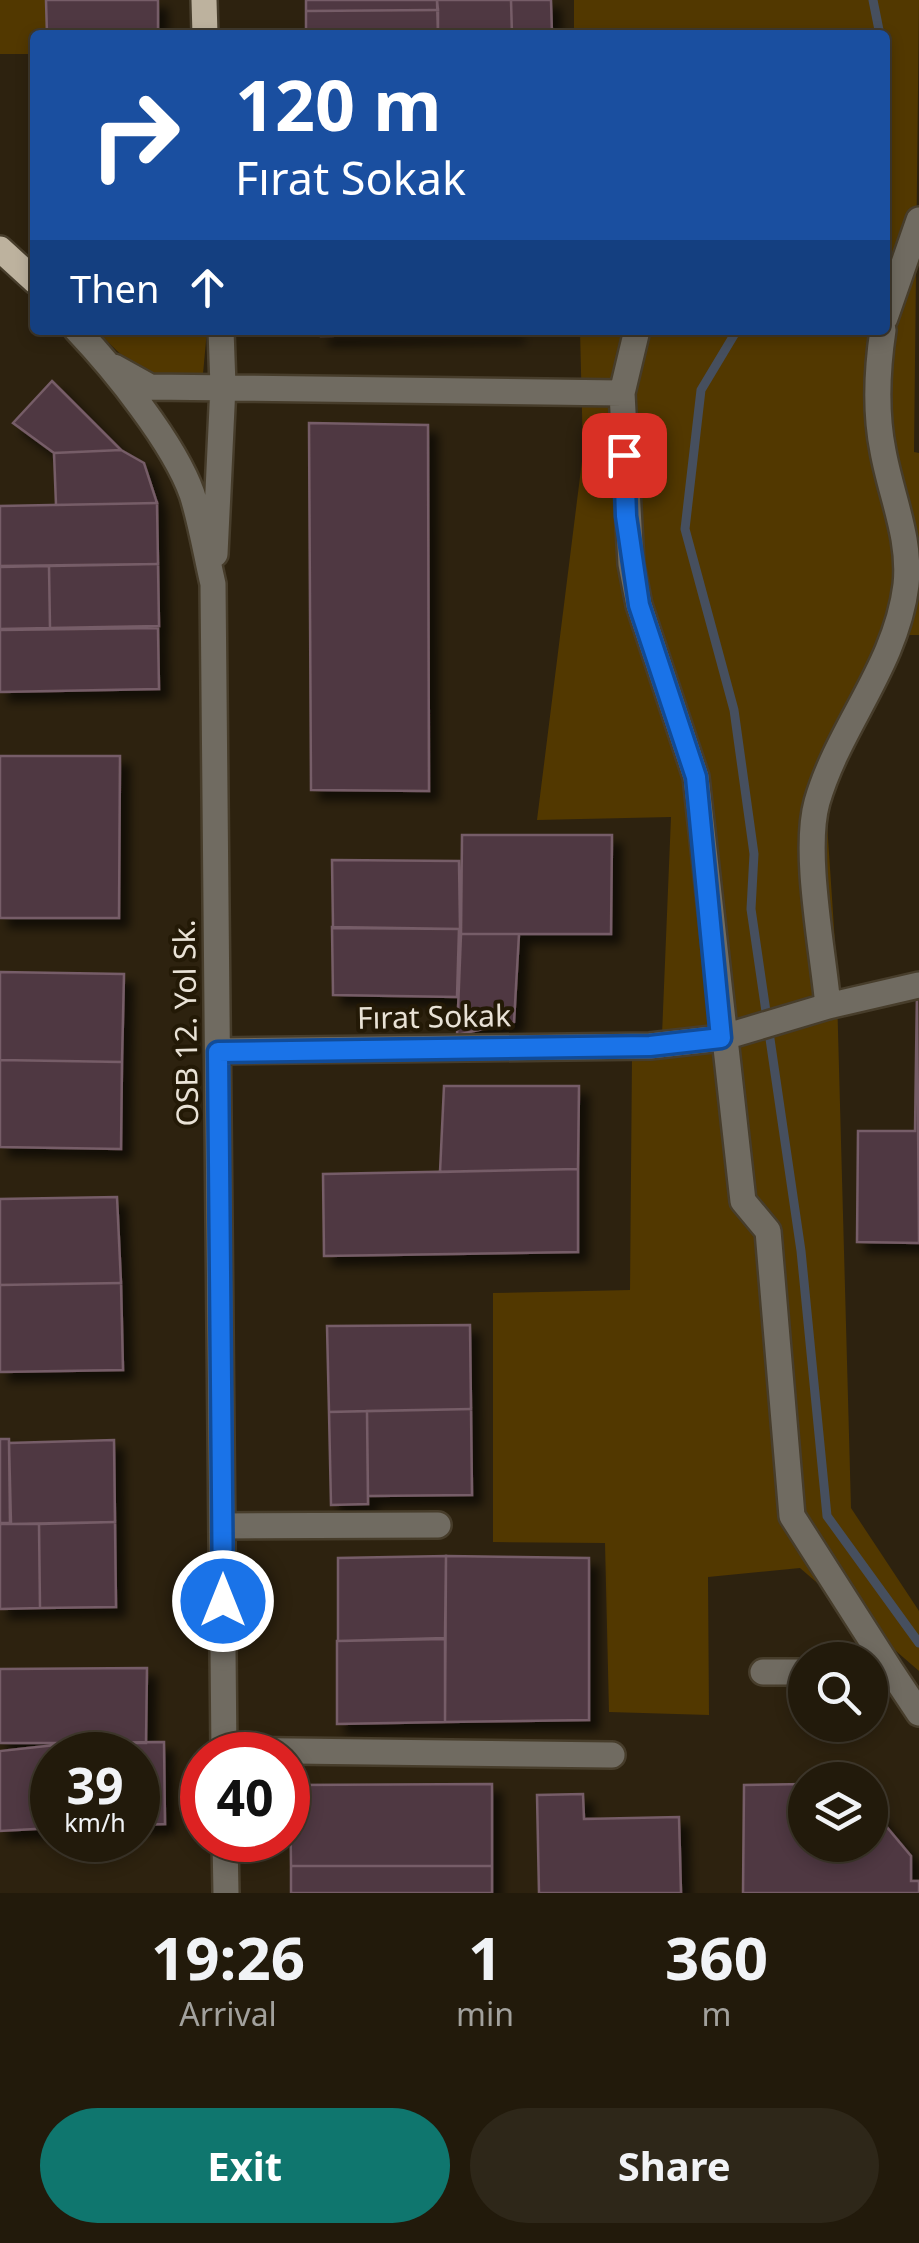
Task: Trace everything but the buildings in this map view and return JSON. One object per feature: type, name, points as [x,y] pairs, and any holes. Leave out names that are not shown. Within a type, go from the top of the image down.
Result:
[{"type":"main road","points":[[204,0],[205,30]]},
{"type":"main road","points":[[0,249],[30,279]]},
{"type":"street","points":[[890,304],[919,220]]},
{"type":"street","name":"OSB 12. Yol Sk.","points":[[82,335],[110,365],[185,480],[213,584],[224,1732]]},
{"type":"street","points":[[213,584],[223,386],[221,335]]},
{"type":"street","points":[[636,335],[622,394],[631,564],[639,605],[696,777],[721,1038],[742,1201],[768,1231],[792,1516],[863,1642]]},
{"type":"street","points":[[818,1009],[814,812],[886,658],[906,582],[906,542],[882,450],[877,404],[883,335]]},
{"type":"street","points":[[110,365],[150,387],[622,394]]},
{"type":"street","name":"Fırat Sokak","points":[[218,1052],[650,1046],[721,1038],[919,985]]},
{"type":"street","points":[[222,1526],[438,1526]]},
{"type":"street","points":[[763,1672],[788,1672]]},
{"type":"street","points":[[888,1680],[919,1713]]},
{"type":"street","points":[[310,1753],[612,1755]]},
{"type":"street","points":[[225,1862],[226,1893]]},
{"type":"shaded area","points":[[0,0],[46,0],[47,30],[30,30],[30,54],[0,54]]},
{"type":"shaded area","points":[[574,0],[919,0],[914,452],[919,453],[919,635],[902,635],[825,793],[836,958],[851,1508],[919,1611],[919,1671],[800,1568],[708,1577],[709,1715],[609,1712],[605,1543],[493,1542],[493,1293],[630,1290],[632,1057],[661,1059],[671,817],[537,820],[583,453],[580,335],[890,335],[890,30],[574,30]]},
{"type":"shaded area","points":[[102,335],[207,335],[203,374],[182,384],[159,380],[124,357]]},
{"type":"waterway","points":[[873,0],[879,30]]},
{"type":"waterway","points":[[734,335],[701,390],[685,529],[734,710],[754,854],[751,909],[801,1251],[827,1516],[919,1643]]},
{"type":"route","points":[[223,1601],[218,1052],[650,1046],[721,1038],[696,777],[686,736],[639,605],[626,516],[624,455]]}]
